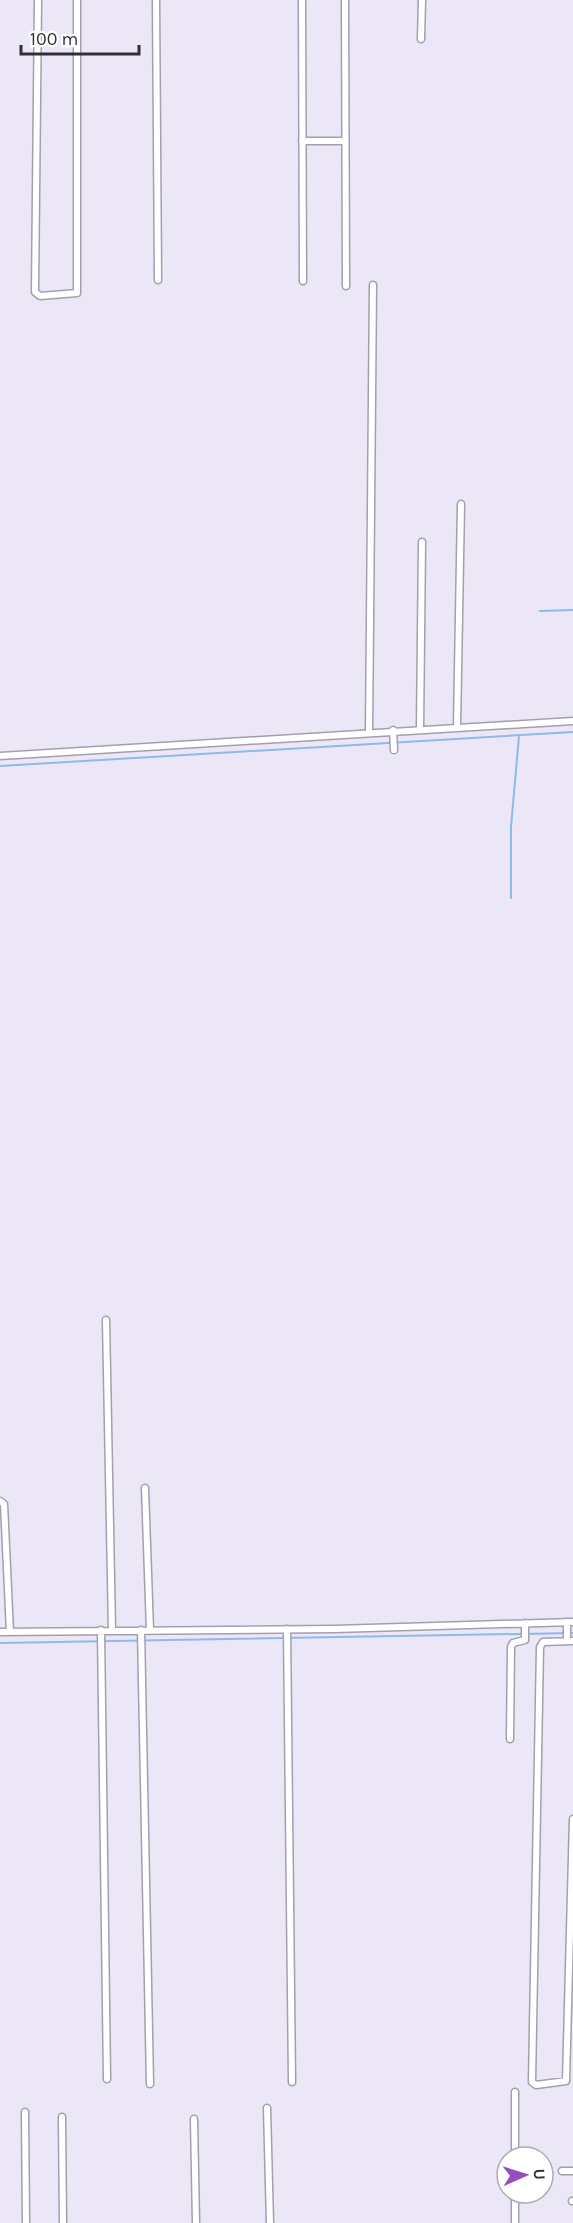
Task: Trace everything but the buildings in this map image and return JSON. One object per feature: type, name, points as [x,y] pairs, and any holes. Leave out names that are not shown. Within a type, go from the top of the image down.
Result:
[{"type":"street","points":[[38,0],[35,292],[40,296],[77,293],[77,0]]},
{"type":"street","points":[[156,0],[158,280]]},
{"type":"street","points":[[302,0],[303,281]]},
{"type":"street","points":[[345,0],[346,286]]},
{"type":"street","points":[[421,39],[422,0]]},
{"type":"street","points":[[302,141],[345,141]]},
{"type":"street","points":[[369,732],[374,285]]},
{"type":"street","points":[[457,727],[461,504]]},
{"type":"street","points":[[420,728],[422,542]]},
{"type":"street","points":[[0,756],[573,720]]},
{"type":"street","points":[[393,733],[394,749]]},
{"type":"street","points":[[106,1320],[112,1630]]},
{"type":"street","points":[[146,1488],[150,1630]]},
{"type":"street","points":[[0,1501],[4,1504],[10,1632]]},
{"type":"street","points":[[0,1632],[287,1631],[569,1623],[569,1640],[543,1642],[540,1647],[532,2082],[536,2085],[567,2081],[573,1819]]},
{"type":"street","points":[[510,1739],[511,1647],[513,1643],[525,1640],[525,1624]]},
{"type":"street","points":[[287,1631],[292,2082]]},
{"type":"street","points":[[101,1632],[107,2079]]},
{"type":"street","points":[[141,1633],[150,2084]]},
{"type":"street","points":[[515,2092],[515,2145]]},
{"type":"street","points":[[267,2108],[270,2223]]},
{"type":"street","points":[[25,2112],[26,2223]]},
{"type":"street","points":[[62,2117],[63,2223]]},
{"type":"street","points":[[194,2119],[196,2223]]},
{"type":"street","points":[[562,2171],[573,2171]]},
{"type":"street","points":[[515,2205],[515,2223]]},
{"type":"waterway","points":[[540,611],[573,610]]},
{"type":"waterway","points":[[0,766],[573,732]]},
{"type":"waterway","points":[[511,898],[511,827],[519,736]]},
{"type":"waterway","points":[[0,1643],[573,1633]]}]
